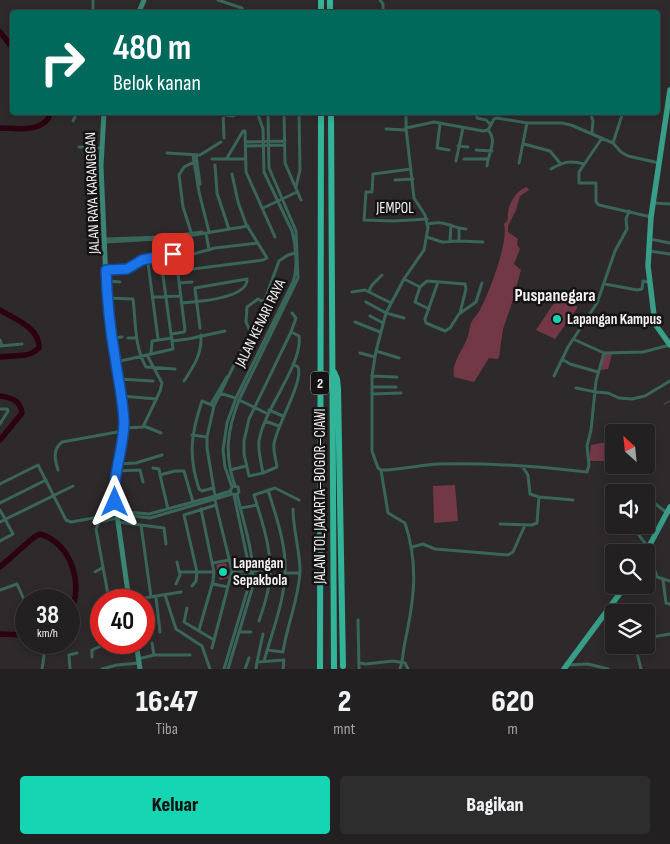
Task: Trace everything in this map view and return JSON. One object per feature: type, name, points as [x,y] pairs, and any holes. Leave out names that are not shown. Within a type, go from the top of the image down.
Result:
[{"type":"highway","name":"JALAN TOL JAKARTA–BOGOR–CIAWI","points":[[318,669],[320,651],[321,115]]},
{"type":"highway","name":"JALAN TOL JAKARTA–BOGOR–CIAWI","points":[[330,115],[334,669]]},
{"type":"highway","points":[[332,368],[337,379],[338,388],[343,666]]},
{"type":"main road","points":[[670,90],[649,239],[649,282],[655,324],[670,345]]},
{"type":"main road","points":[[651,544],[668,510]]},
{"type":"main road","points":[[565,667],[605,613]]},
{"type":"street","points":[[218,0],[243,10]]},
{"type":"street","points":[[73,120],[76,115]]},
{"type":"street","name":"JALAN RAYA KARANGGAN","points":[[104,115],[102,148],[106,282],[121,396],[123,429],[114,488],[128,589]]},
{"type":"street","points":[[223,115],[224,138]]},
{"type":"street","name":"JALAN KENARI RAYA","points":[[224,669],[252,573],[226,467],[223,444],[227,423],[237,399],[292,288],[295,277],[296,231],[269,168],[263,130],[258,115]]},
{"type":"street","name":"JALAN KENARI RAYA","points":[[268,115],[263,168],[292,231],[296,256]]},
{"type":"street","points":[[284,115],[284,163],[301,200]]},
{"type":"street","points":[[296,190],[300,170],[299,115]]},
{"type":"street","points":[[400,669],[414,600],[415,573],[412,548],[405,523],[388,513],[381,470],[378,468],[372,454],[372,376],[380,332],[386,313],[404,279],[422,255],[427,237],[427,219],[415,199],[406,115]]},
{"type":"street","points":[[476,115],[477,118],[486,120],[491,125]]},
{"type":"street","points":[[591,115],[593,120],[592,133]]},
{"type":"street","points":[[613,144],[622,115]]},
{"type":"street","points":[[488,130],[494,119],[497,118],[527,123],[562,123],[602,138],[628,156],[660,163]]},
{"type":"street","points":[[386,129],[406,129],[429,122],[480,131],[488,130]]},
{"type":"street","points":[[520,163],[527,123]]},
{"type":"street","points":[[440,124],[437,148],[449,150]]},
{"type":"street","points":[[456,161],[463,128]]},
{"type":"street","points":[[487,166],[492,151],[492,136],[488,130]]},
{"type":"street","points":[[227,158],[243,131],[246,132],[246,172],[275,237]]},
{"type":"street","points":[[602,138],[579,172],[578,182],[596,183],[597,203],[651,217]]},
{"type":"street","points":[[167,153],[202,154],[220,142]]},
{"type":"street","points":[[246,144],[285,143]]},
{"type":"street","points":[[524,144],[550,151],[560,163]]},
{"type":"street","points":[[458,146],[468,147]]},
{"type":"street","points":[[78,147],[102,148]]},
{"type":"street","points":[[476,150],[492,151]]},
{"type":"street","points":[[195,155],[210,250]]},
{"type":"street","points":[[212,158],[245,158]]},
{"type":"street","points":[[464,159],[488,159]]},
{"type":"street","points":[[551,168],[560,163],[570,161],[584,164]]},
{"type":"street","points":[[192,234],[183,207],[179,175],[184,167],[195,162]]},
{"type":"street","points":[[215,165],[217,192],[229,228]]},
{"type":"street","name":"JEMPOL","points":[[411,169],[373,174],[372,192],[366,192],[364,220],[427,219]]},
{"type":"street","points":[[177,271],[266,258],[247,225],[238,202],[232,174]]},
{"type":"street","points":[[394,180],[413,179]]},
{"type":"street","points":[[263,208],[296,190]]},
{"type":"street","points":[[653,203],[670,204]]},
{"type":"street","points":[[554,376],[573,339],[597,303],[615,251],[627,229],[626,219],[629,211]]},
{"type":"street","points":[[428,224],[444,222],[466,229]]},
{"type":"street","points":[[106,241],[192,234],[247,225]]},
{"type":"street","points":[[450,241],[451,225]]},
{"type":"street","points":[[459,228],[459,241]]},
{"type":"street","points":[[427,237],[442,242],[483,242]]},
{"type":"street","points":[[649,239],[670,243]]},
{"type":"street","points":[[138,263],[148,263],[210,250],[258,243]]},
{"type":"street","points":[[649,251],[670,254]]},
{"type":"street","points":[[106,270],[124,270],[142,260],[175,255],[184,331],[172,337]]},
{"type":"street","points":[[212,648],[232,573],[216,505],[208,456],[207,437],[213,405],[264,302],[279,260],[288,255],[296,256]]},
{"type":"street","points":[[116,362],[172,350],[172,337],[161,260]]},
{"type":"street","points":[[148,263],[158,339]]},
{"type":"street","points":[[368,291],[382,275]]},
{"type":"street","points":[[181,303],[196,302],[238,293],[244,289],[247,280],[244,278],[196,288],[196,302],[200,328]]},
{"type":"street","points":[[404,279],[420,287]]},
{"type":"street","points":[[429,309],[415,302],[420,287],[427,281],[465,284],[466,289],[459,314],[450,328],[444,331],[426,323],[425,319],[429,309],[438,282]]},
{"type":"street","points":[[605,284],[641,290],[643,281],[649,282]]},
{"type":"street","points":[[106,282],[120,282]]},
{"type":"street","points":[[179,283],[192,282]]},
{"type":"street","points":[[459,314],[476,302],[482,283]]},
{"type":"street","points":[[352,292],[359,290],[368,291],[391,303]]},
{"type":"street","points":[[153,297],[180,296]]},
{"type":"street","points":[[108,298],[133,299],[136,338],[146,368],[176,369]]},
{"type":"street","points":[[250,331],[246,322],[247,307],[258,299],[264,302]]},
{"type":"street","points":[[366,302],[386,313],[404,318]]},
{"type":"street","points":[[292,313],[296,316],[296,320],[249,419],[244,441],[249,476],[263,473],[276,467],[274,445],[279,426],[300,375],[298,367],[293,364]]},
{"type":"street","points":[[370,316],[383,322]]},
{"type":"street","points":[[354,322],[380,332]]},
{"type":"street","points":[[144,426],[157,399],[162,383],[149,354],[151,342],[172,337],[188,339],[225,331]]},
{"type":"street","points":[[263,473],[259,443],[265,421],[293,364],[300,345],[298,335],[291,332]]},
{"type":"street","points":[[184,381],[195,365],[201,350],[201,335]]},
{"type":"street","points":[[112,338],[122,337]]},
{"type":"street","points":[[128,338],[136,338]]},
{"type":"street","points":[[573,339],[604,353],[634,353],[670,345]]},
{"type":"street","points":[[0,340],[1,346],[22,344]]},
{"type":"street","points":[[376,351],[399,358]]},
{"type":"street","points":[[360,353],[375,357]]},
{"type":"street","points":[[381,470],[440,464],[475,464],[588,472],[587,448],[598,372],[604,353]]},
{"type":"street","points":[[562,360],[598,372]]},
{"type":"street","points":[[372,376],[397,377]]},
{"type":"street","points":[[118,379],[153,381]]},
{"type":"street","points":[[576,388],[608,393],[619,398],[632,399],[645,396],[670,381]]},
{"type":"street","points":[[372,387],[396,387]]},
{"type":"street","points":[[219,392],[254,407],[283,416]]},
{"type":"street","points":[[372,394],[401,393]]},
{"type":"street","points":[[121,396],[157,399]]},
{"type":"street","name":"JALAN KENARI RAYA","points":[[228,669],[252,589],[252,558],[240,508],[233,491],[227,451],[237,399]]},
{"type":"street","points":[[213,405],[202,401],[192,435],[193,466],[199,489],[202,491],[213,488]]},
{"type":"street","points":[[0,409],[7,409],[8,412],[0,424]]},
{"type":"street","points":[[265,421],[279,426]]},
{"type":"street","points":[[58,470],[55,454],[56,448],[62,442],[144,426],[161,433]]},
{"type":"street","points":[[192,435],[207,437]]},
{"type":"street","points":[[117,464],[136,463],[162,456]]},
{"type":"street","points":[[0,484],[38,465],[69,522],[143,514],[215,498]]},
{"type":"street","points":[[230,470],[247,466]]},
{"type":"street","points":[[522,466],[528,475],[530,494],[538,497],[573,500]]},
{"type":"street","points":[[153,468],[159,469],[168,509]]},
{"type":"street","points":[[115,472],[140,470],[142,482]]},
{"type":"street","points":[[160,475],[175,471],[184,472],[193,502]]},
{"type":"street","points":[[0,503],[46,480]]},
{"type":"street","points":[[0,522],[73,486]]},
{"type":"street","points":[[259,621],[270,583],[270,576],[267,543],[254,495],[277,489],[299,500]]},
{"type":"street","points":[[264,661],[284,584],[285,573],[284,548],[268,490]]},
{"type":"street","points":[[107,589],[96,529],[99,522],[117,516],[150,518],[233,491]]},
{"type":"street","points":[[500,524],[537,523],[538,497]]},
{"type":"street","points":[[655,503],[668,510]]},
{"type":"street","points":[[192,586],[196,581],[198,572],[184,516],[185,514],[216,505]]},
{"type":"street","points":[[240,508],[257,505]]},
{"type":"street","points":[[199,630],[213,584],[214,572],[201,509]]},
{"type":"street","points":[[267,650],[283,652],[297,598],[300,562],[293,509]]},
{"type":"street","points":[[0,510],[13,535],[0,541]]},
{"type":"street","points":[[117,516],[141,525],[164,528],[166,544]]},
{"type":"street","points":[[412,548],[423,544],[436,549],[508,555],[513,552],[524,524]]},
{"type":"street","points":[[141,525],[150,589]]},
{"type":"street","points":[[213,563],[230,560]]},
{"type":"street","points":[[176,584],[180,572],[177,562]]},
{"type":"street","points":[[269,564],[285,563]]},
{"type":"street","points":[[95,572],[102,568]]},
{"type":"street","points":[[232,573],[269,571]]},
{"type":"street","points":[[180,572],[214,572]]},
{"type":"street","points":[[655,572],[657,577],[670,581]]},
{"type":"street","points":[[252,573],[270,576]]},
{"type":"street","points":[[285,573],[300,573]]},
{"type":"street","points":[[663,580],[666,603],[670,604]]},
{"type":"street","points":[[270,583],[284,584]]},
{"type":"street","points":[[0,590],[17,584],[19,589]]},
{"type":"street","points":[[213,584],[228,587]]},
{"type":"street","points":[[160,632],[156,597],[181,592]]},
{"type":"street","points":[[165,595],[176,630],[202,646],[210,669]]},
{"type":"street","points":[[187,608],[184,622],[214,640]]},
{"type":"street","points":[[358,620],[359,669]]},
{"type":"street","points":[[240,632],[251,632]]},
{"type":"street","points":[[256,669],[263,634]]},
{"type":"street","points":[[655,636],[670,634]]},
{"type":"street","points":[[42,669],[43,654]]},
{"type":"street","points":[[70,669],[69,655],[73,654]]},
{"type":"street","points":[[637,654],[641,669]]},
{"type":"street","points":[[102,669],[117,665],[139,664],[154,655],[190,655]]},
{"type":"street","points":[[245,669],[249,658]]},
{"type":"street","points":[[257,662],[284,660],[283,669]]},
{"type":"street","points":[[359,663],[393,661],[406,664],[408,669]]},
{"type":"street","points":[[565,667],[590,664],[608,669]]},
{"type":"shaded area","points":[[527,187],[529,190],[520,196],[508,226],[508,232],[518,239],[517,245],[520,249],[514,264],[521,270],[503,329],[499,357],[498,359],[489,358],[474,382],[454,377],[455,363],[467,339],[471,323],[479,312],[493,280],[504,243],[504,224],[508,220],[508,210],[515,196]]},
{"type":"shaded area","name":"Lapangan Kampus","points":[[558,297],[578,307],[555,339],[536,330]]},
{"type":"shaded area","points":[[604,354],[612,354],[608,369],[601,370]]},
{"type":"shaded area","points":[[605,442],[605,461],[589,461],[591,445]]},
{"type":"shaded area","points":[[455,485],[458,521],[434,523],[433,486]]},
{"type":"shaded area","name":"Lapangan Sepakbola","points":[[226,563],[229,578],[220,580],[216,565]]},
{"type":"waterway","points":[[0,32],[10,44]]},
{"type":"waterway","points":[[0,128],[34,128],[45,122],[49,115]]},
{"type":"waterway","points":[[0,310],[26,325],[35,335],[39,348],[26,355],[0,357]]},
{"type":"waterway","points":[[0,396],[15,400],[22,413],[0,440]]},
{"type":"waterway","points":[[664,404],[670,401]]},
{"type":"waterway","points":[[0,567],[40,534],[60,546],[67,556],[72,567],[76,589]]},
{"type":"waterway","points":[[0,634],[15,635]]},
{"type":"place","name":"Lapangan Kampus","points":[[557,319]]},
{"type":"place","name":"Lapangan Sepakbola","points":[[223,572]]},
{"type":"district","name":"Puspanegara","points":[[555,295]]},
{"type":"route","points":[[115,502],[115,472],[122,444],[124,421],[109,311],[106,270],[124,270],[142,260],[173,254]]}]
